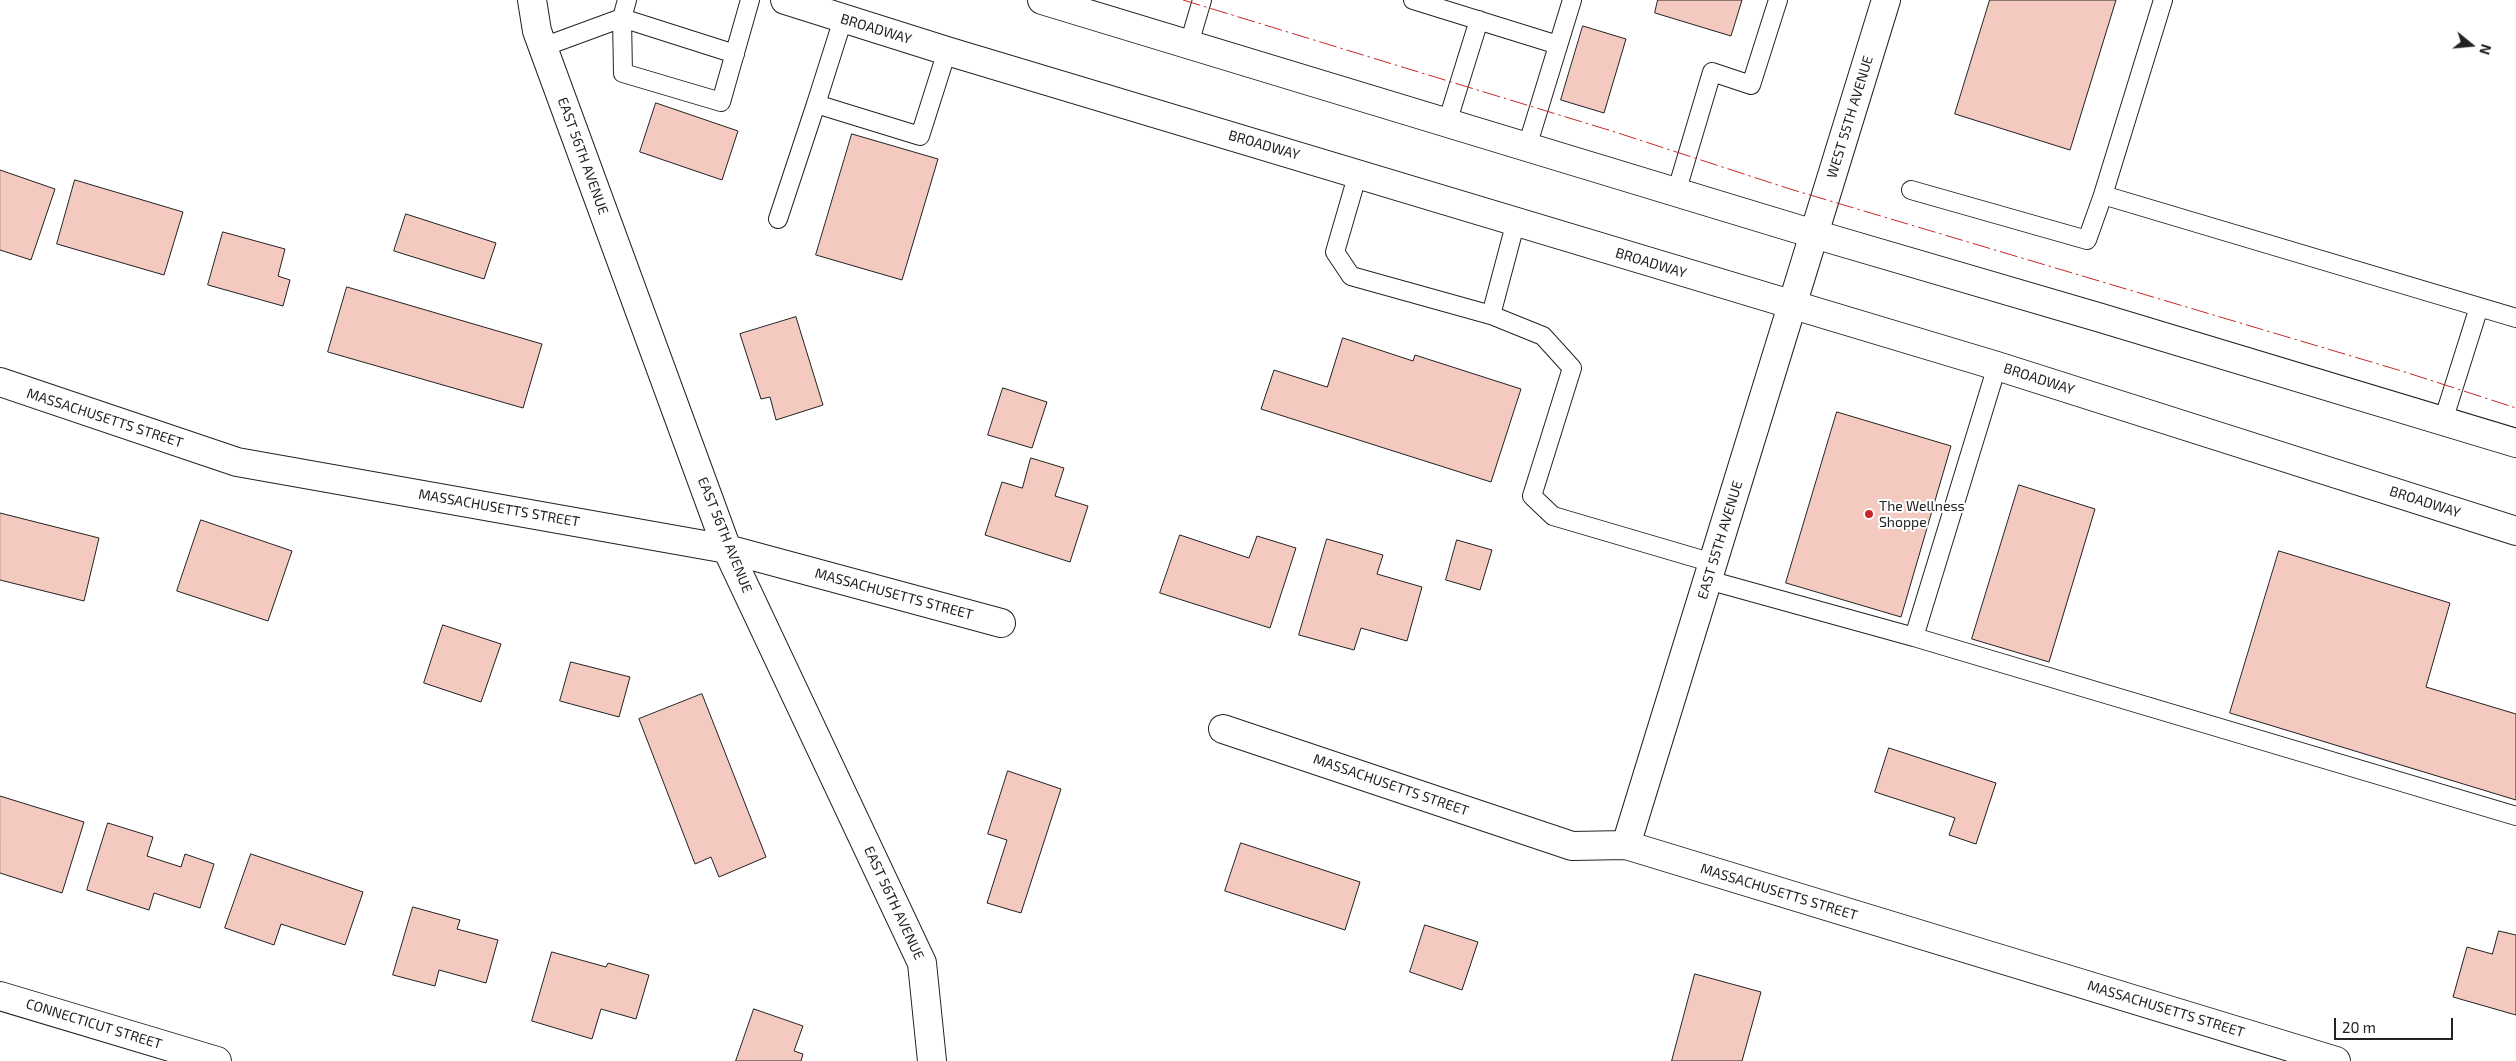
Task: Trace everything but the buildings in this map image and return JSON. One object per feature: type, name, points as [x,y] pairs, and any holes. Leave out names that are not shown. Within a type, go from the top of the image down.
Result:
[{"type":"street","name":"EAST 56TH AVENUE","points":[[532,0],[537,30],[543,47],[727,549],[922,963],[932,1061]]},
{"type":"street","name":"BROADWAY","points":[[785,0],[947,51],[1997,366],[2516,531]]},
{"type":"street","points":[[1042,0],[1676,193],[2092,315],[2516,443]]},
{"type":"street","name":"WEST 55TH AVENUE","points":[[1814,234],[1886,0]]},
{"type":"street","name":"EAST 55TH AVENUE","points":[[1626,845],[1814,234]]},
{"type":"street","name":"MASSACHUSETTS STREET","points":[[0,382],[237,462],[727,549],[1001,623]]},
{"type":"street","name":"MASSACHUSETTS STREET","points":[[1223,729],[1572,846],[1626,845],[2336,1061]]},
{"type":"street","name":"CONNECTICUT STREET","points":[[0,996],[217,1061]]},
{"type":"lane","points":[[627,0],[622,18],[623,73],[721,102],[750,0]]},
{"type":"lane","points":[[1188,44],[1202,0]]},
{"type":"lane","points":[[1413,0],[1558,45]]},
{"type":"lane","points":[[1527,147],[1572,0]]},
{"type":"lane","points":[[1676,193],[1712,72],[1751,85],[1778,0]]},
{"type":"lane","points":[[1911,190],[2087,240],[2163,0]]},
{"type":"lane","points":[[543,47],[622,18],[735,54]]},
{"type":"lane","points":[[778,219],[843,19]]},
{"type":"lane","points":[[1447,123],[1479,20]]},
{"type":"lane","points":[[816,104],[920,136],[947,51]]},
{"type":"lane","points":[[1358,173],[1335,252],[1351,276],[1491,316],[1542,336],[1572,368],[1532,496],[1553,516],[1710,572],[1914,637],[2516,816]]},
{"type":"lane","points":[[2103,194],[2516,318]]},
{"type":"lane","points":[[1491,316],[1516,221]]},
{"type":"lane","points":[[2443,421],[2479,308]]},
{"type":"lane","points":[[1914,637],[1997,366]]},
{"type":"power","points":[[1183,0],[1615,132],[1790,189],[2405,372],[2516,408]]},
{"type":"place","name":"The Wellness Shoppe","points":[[1869,514]]}]
